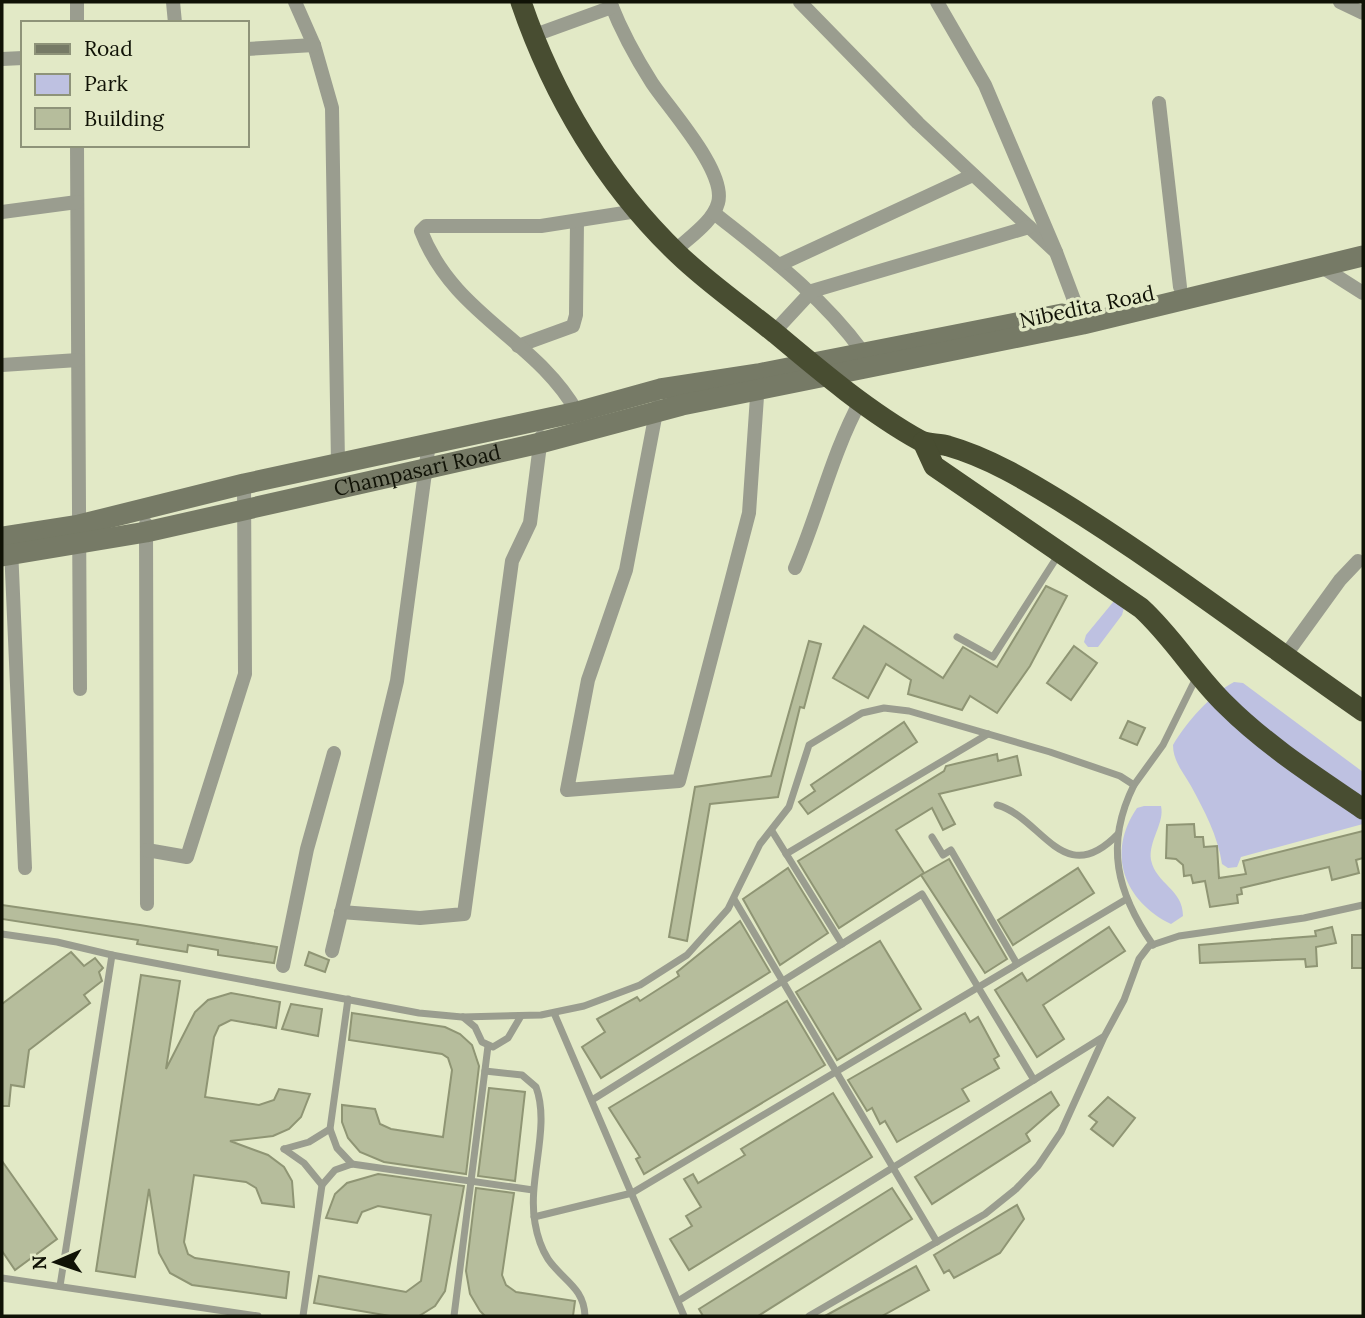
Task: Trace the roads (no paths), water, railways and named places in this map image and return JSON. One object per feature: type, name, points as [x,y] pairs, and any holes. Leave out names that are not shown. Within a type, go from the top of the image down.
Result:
[{"type":"highway","points":[[520,2],[558,94],[594,153],[637,211],[675,251],[808,362],[923,442],[948,446],[1009,472],[1059,501],[1144,555],[1363,711]]},
{"type":"highway","points":[[923,442],[934,466],[1141,608],[1167,632],[1224,703],[1253,730],[1363,809]]},
{"type":"main road","name":"Nibedita Road","points":[[808,362],[1081,317],[1180,287],[1363,241]]},
{"type":"main road","name":"Nibedita Road","points":[[830,377],[1081,317],[1363,256]]},
{"type":"main road","name":"Champasari Road","points":[[6,546],[79,535],[146,532],[540,443],[757,383],[808,362]]},
{"type":"main road","name":"Champasari Road","points":[[79,535],[146,508],[338,463],[577,412],[660,389],[830,377]]},
{"type":"street","points":[[77,2],[77,21]]},
{"type":"street","points":[[173,2],[174,21]]},
{"type":"street","points":[[295,2],[314,45],[332,108],[338,463]]},
{"type":"street","points":[[800,2],[918,124],[1056,252]]},
{"type":"street","points":[[937,2],[985,85],[1081,317]]},
{"type":"street","points":[[1340,2],[1363,12]]},
{"type":"street","points":[[532,36],[611,5],[651,81],[715,177],[719,194],[714,213],[675,251]]},
{"type":"street","points":[[248,48],[314,45]]},
{"type":"street","points":[[2,59],[21,58]]},
{"type":"street","points":[[1158,103],[1180,287]]},
{"type":"street","points":[[77,147],[80,689]]},
{"type":"street","points":[[779,265],[973,175]]},
{"type":"street","points":[[2,212],[77,202]]},
{"type":"street","points":[[577,412],[560,383],[454,290],[421,231],[426,226],[533,226],[637,211]]},
{"type":"street","points":[[714,213],[812,292],[838,318],[862,351]]},
{"type":"street","points":[[518,346],[573,326],[576,315],[577,221]]},
{"type":"street","points":[[774,332],[812,292],[1029,227]]},
{"type":"street","points":[[1322,267],[1363,293]]},
{"type":"street","points":[[2,365],[78,360]]},
{"type":"street","points":[[660,389],[626,570],[588,680],[567,790],[679,780],[749,513],[757,383]]},
{"type":"street","points":[[795,568],[811,532],[842,435],[861,400]]},
{"type":"street","points":[[341,912],[420,918],[464,914],[512,561],[530,523],[543,418]]},
{"type":"street","points":[[332,951],[397,681],[429,443]]},
{"type":"street","points":[[147,850],[187,857],[245,674],[244,484]]},
{"type":"street","points":[[146,508],[147,904]]},
{"type":"street","points":[[6,546],[25,868]]},
{"type":"street","points":[[1285,656],[1340,580],[1358,561]]},
{"type":"street","points":[[283,967],[307,849],[334,753]]},
{"type":"lane","points":[[957,637],[993,657],[1061,552]]},
{"type":"lane","points":[[1153,945],[1125,900],[1120,875],[1119,833],[1125,803],[1133,785],[1154,761],[1198,673]]},
{"type":"lane","points":[[2,934],[57,942],[419,1013],[462,1017],[554,1013],[596,1001],[657,977],[687,955],[734,899],[760,844],[789,807],[809,746],[862,713],[893,708],[988,734],[1120,776],[1133,785]]},
{"type":"lane","points":[[786,854],[988,734]]},
{"type":"lane","points":[[998,805],[1018,814],[1045,841],[1068,852],[1097,852],[1119,833]]},
{"type":"lane","points":[[772,831],[842,944]]},
{"type":"lane","points":[[932,837],[943,855],[951,850],[1017,964]]},
{"type":"lane","points":[[592,1100],[922,894],[1034,1080]]},
{"type":"lane","points":[[734,899],[937,1242]]},
{"type":"lane","points":[[534,1217],[632,1193],[1125,900]]},
{"type":"lane","points":[[808,1316],[985,1214],[1016,1189],[1038,1166],[1061,1132],[1104,1037],[1124,1000],[1139,959],[1153,945],[1179,936],[1304,918],[1363,905]]},
{"type":"lane","points":[[60,1286],[113,955]]},
{"type":"lane","points":[[348,999],[330,1129],[337,1148],[352,1164]]},
{"type":"lane","points":[[554,1013],[684,1316]]},
{"type":"lane","points":[[488,1046],[503,1043],[521,1016]]},
{"type":"lane","points":[[454,1316],[488,1046],[462,1017]]},
{"type":"lane","points":[[678,1301],[1104,1037]]},
{"type":"lane","points":[[485,1071],[522,1075],[536,1087],[540,1115],[533,1189],[534,1217],[543,1249],[580,1294],[585,1316]]},
{"type":"lane","points":[[322,1185],[304,1163],[284,1149],[309,1142],[330,1129]]},
{"type":"lane","points":[[303,1316],[322,1185],[335,1170],[352,1164],[533,1189]]},
{"type":"lane","points":[[2,1278],[258,1316]]}]
